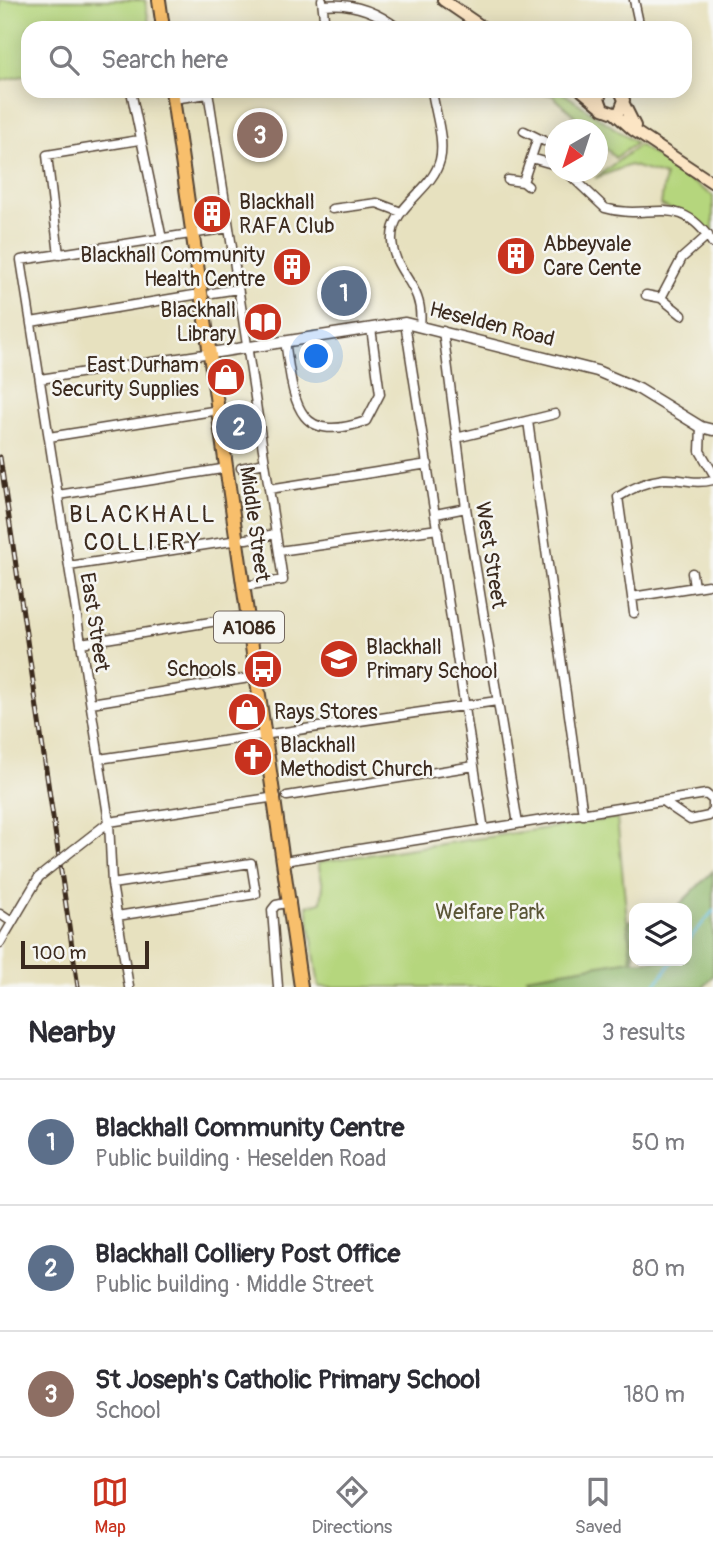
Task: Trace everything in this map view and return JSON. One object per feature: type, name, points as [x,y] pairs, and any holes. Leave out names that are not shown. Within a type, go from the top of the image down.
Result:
[{"type":"main road","points":[[159,0],[162,21]]},
{"type":"main road","points":[[443,0],[474,21]]},
{"type":"main road","name":"A1086","points":[[173,98],[193,234]]},
{"type":"main road","points":[[590,98],[606,112],[614,113],[713,183]]},
{"type":"main road","points":[[599,98],[600,106]]},
{"type":"main road","points":[[614,113],[622,98]]},
{"type":"main road","points":[[624,98],[641,134]]},
{"type":"main road","name":"Middle Street","points":[[193,234],[219,410],[234,468],[244,586],[265,734],[281,796],[284,861],[291,901]]},
{"type":"main road","name":"A1086","points":[[291,901],[301,987]]},
{"type":"street","points":[[634,0],[638,21]]},
{"type":"street","points":[[324,18],[322,3],[340,3],[358,7],[385,21]]},
{"type":"street","points":[[132,98],[162,239]]},
{"type":"street","points":[[209,98],[283,580],[244,586]]},
{"type":"street","points":[[420,326],[420,300],[396,257],[392,241],[401,212],[428,186],[440,159],[433,98]]},
{"type":"street","points":[[508,180],[525,184],[531,158],[540,140],[524,131]]},
{"type":"street","points":[[139,140],[47,155],[59,255],[229,229]]},
{"type":"street","points":[[531,158],[545,163]]},
{"type":"street","points":[[577,182],[600,205],[611,210],[669,210],[690,219],[708,235],[713,244]]},
{"type":"street","points":[[332,209],[377,203],[401,212]]},
{"type":"street","points":[[660,298],[682,258],[708,235]]},
{"type":"street","name":"East Street","points":[[59,255],[21,260],[109,822],[112,884],[129,987]]},
{"type":"street","points":[[212,293],[238,289]]},
{"type":"street","points":[[31,322],[194,295]]},
{"type":"street","points":[[646,295],[660,298],[682,316]]},
{"type":"street","points":[[405,323],[484,830]]},
{"type":"street","name":"Heselden Road","points":[[211,353],[405,323],[597,371],[639,389],[701,427],[713,430]]},
{"type":"street","points":[[285,341],[301,414],[316,426],[341,430],[366,421],[380,394],[371,328]]},
{"type":"street","name":"West Street","points":[[443,331],[466,508],[518,824]]},
{"type":"street","points":[[40,379],[211,353]]},
{"type":"street","points":[[49,437],[219,410]]},
{"type":"street","points":[[456,439],[555,414]]},
{"type":"street","points":[[527,421],[583,815]]},
{"type":"street","points":[[701,427],[700,451],[713,473]]},
{"type":"street","points":[[58,495],[265,463]]},
{"type":"street","points":[[269,489],[428,464]]},
{"type":"street","points":[[634,613],[618,497],[637,486],[665,479],[695,484],[713,480]]},
{"type":"street","points":[[436,514],[466,508]]},
{"type":"street","points":[[279,551],[438,529]]},
{"type":"street","points":[[69,566],[276,534]]},
{"type":"street","points":[[692,573],[694,587]]},
{"type":"street","points":[[632,597],[708,585]]},
{"type":"street","points":[[81,643],[248,616]]},
{"type":"street","points":[[90,703],[256,677]]},
{"type":"street","points":[[99,760],[496,701]]},
{"type":"street","points":[[0,943],[39,877],[109,822],[474,766]]},
{"type":"street","points":[[284,861],[665,803],[706,794],[713,800],[713,809],[709,816],[690,820],[665,803]]},
{"type":"street","points":[[112,884],[251,863],[256,894],[117,916]]},
{"type":"street","points":[[278,987],[272,910],[276,905],[291,901]]},
{"type":"street","points":[[0,914],[12,922]]},
{"type":"green space","points":[[0,0],[145,0],[149,21],[21,21],[21,76],[0,81]]},
{"type":"green space","points":[[555,98],[570,98],[601,119],[578,119]]},
{"type":"green space","points":[[608,124],[636,143],[615,158],[608,150]]},
{"type":"green space","points":[[639,145],[713,196],[713,234],[695,219],[661,205],[665,176],[630,165],[608,173],[608,168]]},
{"type":"green space","name":"Welfare Park","points":[[617,818],[629,960],[527,977],[535,987],[319,987],[307,906],[321,902],[323,886],[318,862]]},
{"type":"green space","points":[[713,871],[713,976],[704,987],[535,987],[526,977],[629,960],[629,966],[692,966],[692,903],[681,903]]},
{"type":"waterway","points":[[692,936],[713,911]]},
{"type":"waterway","points":[[653,987],[669,966]]},
{"type":"railway","points":[[0,457],[78,987]]},
{"type":"place","name":"St Joseph's Catholic Primary School","points":[[260,135]]},
{"type":"place","name":"Blackhall RAFA Club","points":[[212,214]]},
{"type":"place","name":"Abbeyvale Care Cente","points":[[516,256]]},
{"type":"place","name":"Blackhall Community Health Centre","points":[[292,267]]},
{"type":"place","name":"Blackhall Community Centre","points":[[344,293]]},
{"type":"place","name":"Blackhall Library","points":[[263,322]]},
{"type":"place","name":"East Durham Security Supplies","points":[[226,377]]},
{"type":"place","name":"Blackhall Colliery Post Office","points":[[239,427]]},
{"type":"place","name":"Blackhall Primary School","points":[[339,659]]},
{"type":"place","name":"Schools","points":[[263,669]]},
{"type":"place","name":"Rays Stores","points":[[247,712]]},
{"type":"place","name":"Blackhall Methodist Church","points":[[253,757]]},
{"type":"district","name":"BLACKHALL COLLIERY","points":[[143,528]]}]
